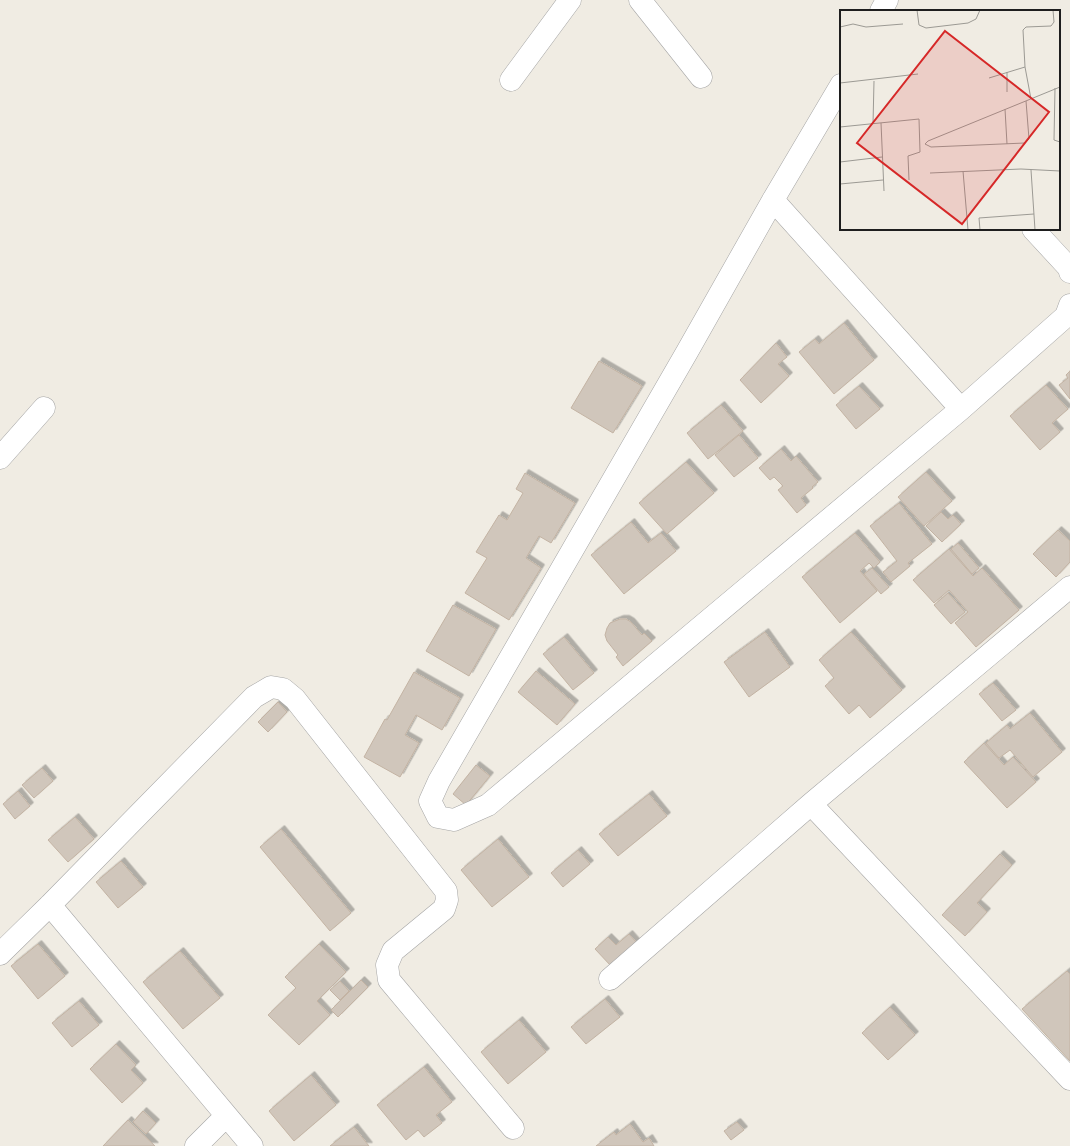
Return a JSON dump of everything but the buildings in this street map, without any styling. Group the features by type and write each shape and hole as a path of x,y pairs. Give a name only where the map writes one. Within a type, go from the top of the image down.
{"street":[{"path":"512,80 570,0"},
{"path":"640,0 701,77"},
{"path":"840,87 773,200 687,352 438,781 430,801 438,817 454,820 488,805 961,409 1066,316 1070,305"},
{"path":"773,200 961,409"},
{"path":"1034,230 1069,268 1070,272"},
{"path":"0,458 44,408"},
{"path":"610,979 811,804 1070,587"},
{"path":"3,946 50,905 254,697 271,687 283,689 295,699 446,891 447,900 444,909 393,951 386,965 389,980 513,1128"},
{"path":"811,804 1070,1079"},
{"path":"50,905 252,1146"},
{"path":"196,1146 226,1116"}]}
